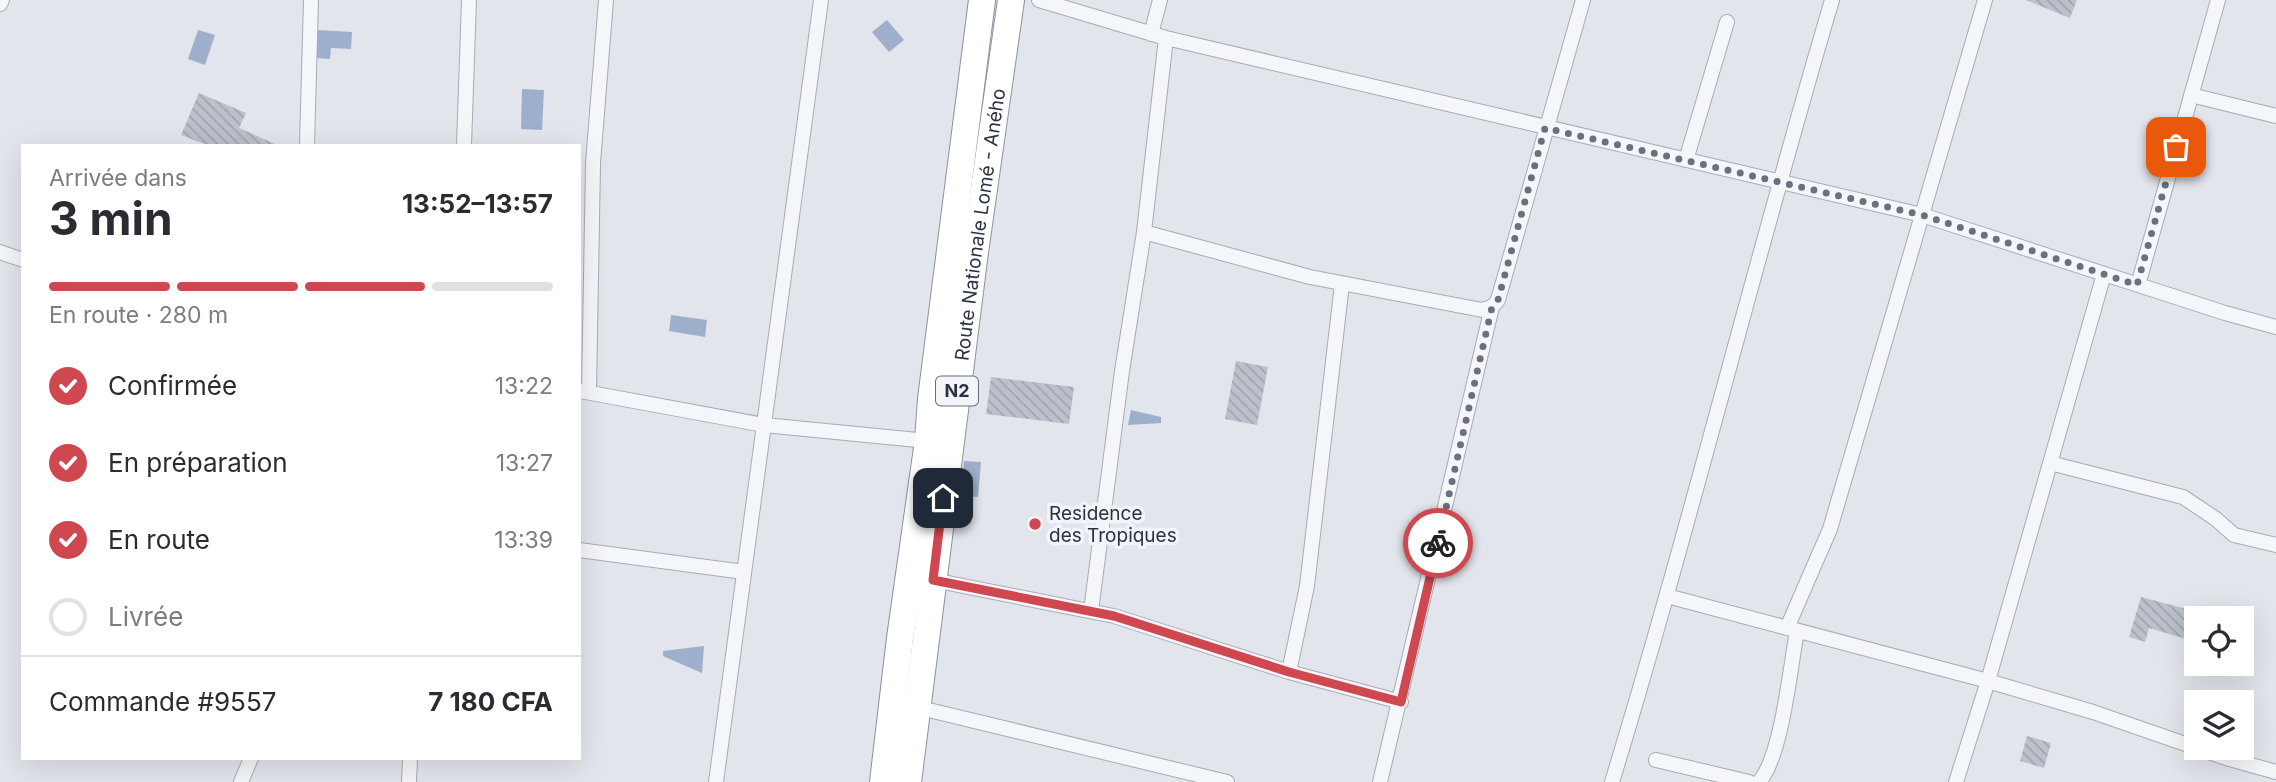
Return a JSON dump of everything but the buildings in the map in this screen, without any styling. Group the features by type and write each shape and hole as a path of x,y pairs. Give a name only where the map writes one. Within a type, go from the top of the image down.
{"highway":[{"name":"Route Nationale Lomé - Aného","path":"908,782 904,704 931,399 982,0"},
{"name":"Route Nationale Lomé - Aného","path":"883,782 933,580 1011,0"}],"street":[{"path":"307,144 311,0"},
{"path":"464,144 469,0"},
{"path":"606,0 593,163 584,392 764,425 928,441"},
{"path":"716,782 821,0"},
{"path":"1039,0 1166,38 1922,215 2276,327"},
{"path":"1151,34 1160,0"},
{"path":"1381,782 1492,307 1498,300 1583,0"},
{"path":"1612,782 1667,596 1779,181 1832,0"},
{"path":"1759,782 1768,770 1775,750 1792,629 1830,529 1985,0"},
{"path":"2137,285 2218,0"},
{"path":"1686,160 1727,22"},
{"path":"1091,611 1122,371 1144,232 1166,38"},
{"path":"2191,95 2276,116"},
{"path":"1144,232 1342,284 1482,310 1492,307"},
{"path":"0,252 21,259"},
{"path":"1956,782 1988,681 2104,274"},
{"path":"1289,672 1307,586 1342,284"},
{"path":"2050,463 2183,497 2234,535 2276,545"},
{"path":"581,550 744,572"},
{"path":"933,580 1091,611 1149,626 1289,672 1401,702"},
{"path":"1667,596 1988,681 2276,772"},
{"path":"904,704 1227,782"},
{"path":"241,782 250,760"},
{"path":"409,782 410,760"},
{"path":"1656,760 1749,782"}],"water":[{"path":"887,20 904,40 889,52 872,32"},
{"path":"198,30 215,35 205,65 188,59"},
{"path":"317,30 352,32 351,49 331,48 330,59 316,58"},
{"path":"522,89 544,90 542,130 521,129"},
{"path":"671,315 707,320 705,337 669,331"},
{"path":"1131,410 1161,417 1161,423 1128,425"},
{"path":"964,461 981,462 978,497 961,496"},
{"path":"704,646 702,673 663,656 663,651"}],"way so far":[{"path":"1438,543 1492,307 1498,300 1545,128 1922,215 2137,285 2176,147"}],"place":[{"name":"Residence des Tropiques","path":"1035,524"}],"route":[{"path":"943,498 933,580 1114,616 1289,672 1401,702 1438,543"}]}
